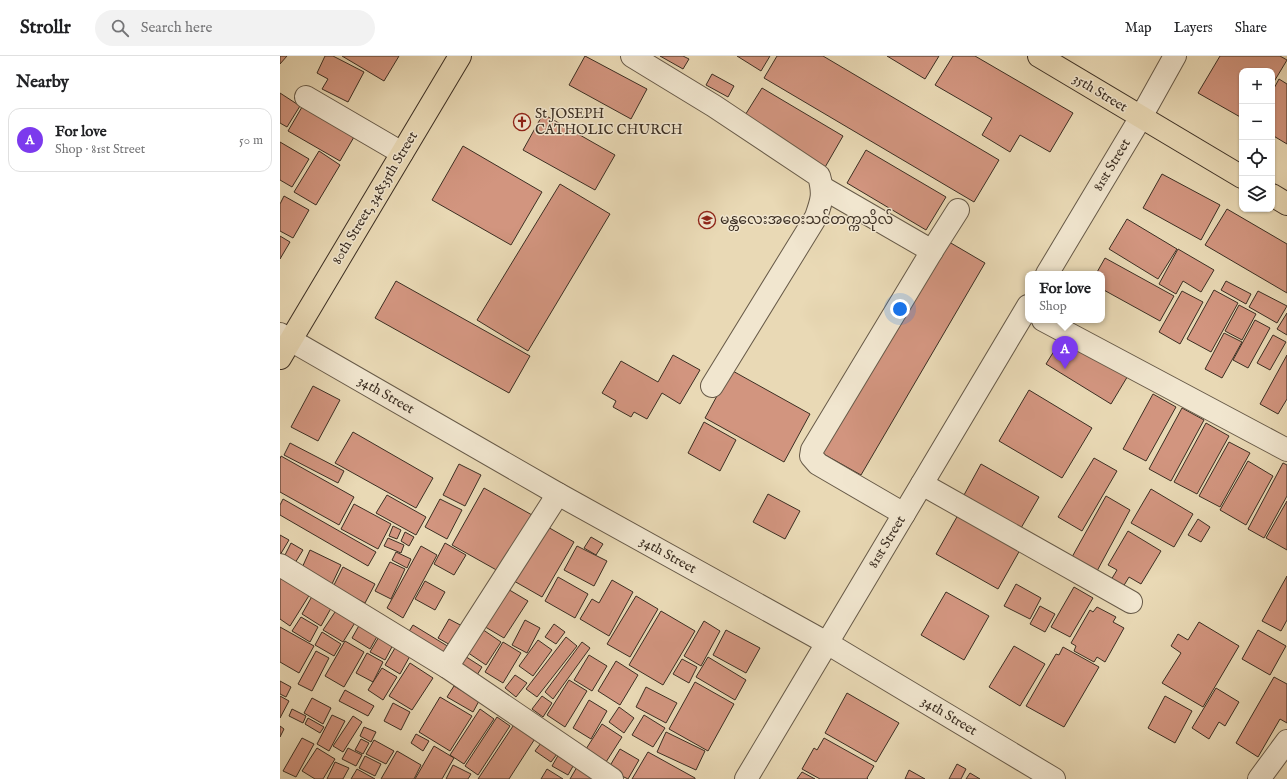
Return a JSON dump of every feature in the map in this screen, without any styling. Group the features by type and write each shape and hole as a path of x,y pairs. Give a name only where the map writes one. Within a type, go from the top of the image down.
{"main road":[{"name":"80th Street, 34&35th Street","path":"280,358 285,336 402,153 460,56"},
{"name":"35th Street","path":"1039,56 1240,176"},
{"path":"1275,197 1287,204"}],"street":[{"path":"632,56 714,106 819,176 823,188 822,202 816,217 712,386"},
{"name":"81st Street","path":"1049,271 1141,117 1175,56"},
{"path":"306,97 402,153"},
{"path":"823,188 932,251"},
{"path":"904,514 818,464 811,456 812,450 958,210"},
{"name":"81st Street","path":"746,779 922,484 1025,321"},
{"path":"1051,323 1287,450"},
{"name":"34th Street","path":"285,336 558,494 827,643 1054,779"},
{"path":"922,484 1131,602"},
{"path":"447,667 558,494"},
{"path":"280,565 447,667 612,779"},
{"path":"1259,779 1287,741"}],"building":[{"path":"280,56 287,56 280,64"},
{"path":"325,56 333,56 364,72 348,102 322,89 328,79 317,73"},
{"path":"342,56 399,56 384,81"},
{"path":"585,56 647,89 631,119 569,85"},
{"path":"660,56 683,56 689,59 683,69"},
{"path":"737,56 770,56 761,71"},
{"path":"777,56 823,56 999,160 974,202 764,78"},
{"path":"887,56 939,56 925,79"},
{"path":"953,56 975,56 1073,113 1050,152 1020,135 1010,152 982,135 992,118 935,85"},
{"path":"1220,56 1280,56 1287,60 1275,80 1275,68 1239,68 1239,116 1198,93"},
{"path":"712,74 734,86 728,97 706,85"},
{"path":"1279,79 1287,84 1287,144 1275,137 1275,86"},
{"path":"762,88 843,136 824,169 742,120"},
{"path":"280,93 300,106 287,127 280,123"},
{"path":"302,107 354,137 340,161 288,131"},
{"path":"543,114 615,155 595,190 523,150"},
{"path":"280,142 309,159 292,187 280,180"},
{"path":"463,146 542,192 511,245 432,200"},
{"path":"866,150 946,197 926,230 847,183"},
{"path":"319,151 340,165 316,205 294,192"},
{"path":"1162,174 1220,205 1201,240 1143,208"},
{"path":"560,184 610,214 528,351 477,320"},
{"path":"284,196 309,210 293,238 280,231 280,204"},
{"path":"1227,209 1287,244 1287,293 1205,245"},
{"path":"1127,219 1177,249 1158,279 1109,249"},
{"path":"280,236 290,242 280,259"},
{"path":"944,239 985,263 861,475 820,452"},
{"path":"1178,249 1214,270 1201,292 1183,281 1176,294 1159,284"},
{"path":"1105,258 1174,296 1160,321 1105,291 1105,271 1098,271"},
{"path":"396,281 530,356 509,393 375,318"},
{"path":"1226,281 1251,294 1246,304 1221,290"},
{"path":"1214,290 1238,303 1211,352 1187,339"},
{"path":"1182,291 1203,302 1180,344 1159,332"},
{"path":"1258,291 1287,306 1277,323 1249,307"},
{"path":"1239,305 1256,314 1242,340 1225,331"},
{"path":"1287,313 1287,335 1277,329"},
{"path":"1255,320 1270,328 1248,368 1233,360"},
{"path":"1224,333 1242,342 1222,378 1205,369"},
{"path":"1064,335 1129,374 1111,404 1046,364"},
{"path":"1273,335 1286,342 1270,370 1257,363"},
{"path":"673,355 700,370 680,404 662,393 647,419 634,412 631,417 613,407 616,401 602,393 621,361 658,382"},
{"path":"1287,355 1287,399 1278,414 1260,404"},
{"path":"731,370 810,414 784,462 705,418"},
{"path":"313,386 340,400 318,441 291,427"},
{"path":"1029,390 1092,428 1062,478 999,441"},
{"path":"1153,394 1176,407 1146,461 1123,449"},
{"path":"1182,408 1204,420 1171,481 1149,469"},
{"path":"704,422 736,440 720,471 688,453"},
{"path":"1206,423 1229,436 1197,494 1174,482"},
{"path":"353,432 433,478 416,508 335,463"},
{"path":"1229,442 1250,453 1220,507 1199,496"},
{"path":"290,443 344,471 338,483 284,455"},
{"path":"281,456 354,497 339,525 280,492"},
{"path":"1094,458 1117,471 1082,531 1058,517"},
{"path":"1248,461 1273,476 1246,525 1220,510"},
{"path":"1283,463 1287,465 1287,496 1264,538 1248,529"},
{"path":"459,464 481,475 465,506 443,495"},
{"path":"981,464 1039,497 1021,528 964,495"},
{"path":"484,488 532,515 500,572 452,545"},
{"path":"1151,489 1193,514 1174,547 1131,523"},
{"path":"768,494 800,511 785,539 753,522"},
{"path":"387,495 426,517 416,535 376,513"},
{"path":"1106,496 1130,510 1097,571 1072,557"},
{"path":"283,499 376,552 368,566 280,515 280,505"},
{"path":"440,499 462,510 447,539 425,527"},
{"path":"1287,501 1287,550 1266,538"},
{"path":"354,504 391,524 378,549 341,529"},
{"path":"958,515 1020,550 998,589 936,554"},
{"path":"1198,519 1210,527 1201,542 1188,535"},
{"path":"393,526 401,530 397,539 389,536"},
{"path":"546,526 574,542 542,597 514,581"},
{"path":"1128,531 1161,551 1141,584 1129,577 1123,587 1111,580 1117,570 1108,565"},
{"path":"405,532 414,537 409,546 401,541"},
{"path":"280,535 289,540 280,555"},
{"path":"591,537 603,544 596,555 584,548"},
{"path":"388,538 404,545 401,553 384,546"},
{"path":"291,543 303,550 295,563 284,557"},
{"path":"445,543 466,555 454,575 434,564"},
{"path":"421,546 437,555 403,618 387,608"},
{"path":"577,546 607,561 594,586 564,570"},
{"path":"310,550 341,565 332,584 301,570"},
{"path":"396,552 411,559 407,568 392,560"},
{"path":"390,562 405,569 391,599 375,591"},
{"path":"343,567 375,584 365,603 333,587"},
{"path":"280,576 310,594 290,626 280,619"},
{"path":"1287,576 1287,620 1281,631 1262,621"},
{"path":"558,577 588,594 575,618 545,601"},
{"path":"612,580 633,592 609,636 580,619 592,599 599,603"},
{"path":"425,581 445,592 435,610 415,599"},
{"path":"1016,584 1041,598 1030,619 1004,606"},
{"path":"1074,587 1093,598 1070,637 1051,627"},
{"path":"506,588 528,601 504,638 482,625"},
{"path":"315,591 334,603 321,626 302,614"},
{"path":"946,592 989,616 964,660 921,635"},
{"path":"636,596 658,609 630,657 607,644"},
{"path":"1040,606 1055,614 1045,632 1030,624"},
{"path":"1097,607 1116,617 1113,622 1124,628 1105,662 1097,657 1094,662 1074,651 1076,646 1071,643 1090,610 1093,612"},
{"path":"337,609 356,621 343,642 323,630"},
{"path":"661,611 695,631 663,685 629,665"},
{"path":"301,617 318,627 310,642 292,631"},
{"path":"449,619 464,627 452,646 438,638"},
{"path":"525,620 540,628 527,653 512,645"},
{"path":"704,621 720,631 701,666 684,656"},
{"path":"361,622 379,633 370,649 352,638"},
{"path":"1199,622 1239,646 1203,707 1162,683 1181,653 1171,646 1178,634 1188,640"},
{"path":"554,624 565,632 556,644 545,637"},
{"path":"413,625 449,647 444,655 408,633"},
{"path":"280,627 314,646 299,673 280,662"},
{"path":"479,627 501,642 486,665 464,650"},
{"path":"726,630 760,648 746,673 713,655"},
{"path":"1258,630 1286,646 1270,675 1242,659"},
{"path":"322,632 341,644 334,656 315,645"},
{"path":"380,635 394,643 385,660 370,652"},
{"path":"566,637 577,646 537,697 526,689"},
{"path":"538,640 552,650 533,676 519,666"},
{"path":"345,641 364,652 344,687 325,676"},
{"path":"503,642 521,653 503,683 485,672"},
{"path":"582,642 590,648 553,699 545,692"},
{"path":"1014,646 1045,664 1020,706 989,687"},
{"path":"1063,647 1099,667 1064,727 1026,706 1056,654 1059,655"},
{"path":"395,648 410,656 400,674 385,665"},
{"path":"316,651 329,658 312,691 298,684"},
{"path":"367,653 383,662 373,682 356,673"},
{"path":"460,653 482,667 477,675 455,661"},
{"path":"589,655 607,666 592,691 574,680"},
{"path":"708,657 746,680 735,700 696,677"},
{"path":"682,659 697,667 689,683 673,674"},
{"path":"616,661 638,675 620,705 598,691"},
{"path":"410,663 433,678 412,710 389,696"},
{"path":"382,668 397,677 383,700 368,690"},
{"path":"515,675 527,683 516,697 505,688"},
{"path":"1274,677 1287,684 1287,723 1280,719 1258,757 1236,743"},
{"path":"569,680 587,691 565,727 547,715"},
{"path":"280,681 291,687 286,697 280,694"},
{"path":"695,682 734,704 708,751 669,729"},
{"path":"454,686 479,701 473,712 447,697"},
{"path":"646,687 677,703 666,723 636,707"},
{"path":"1216,688 1239,702 1225,726 1219,722 1209,739 1192,728"},
{"path":"345,690 374,706 368,716 339,701"},
{"path":"847,693 899,723 876,762 825,733"},
{"path":"280,696 289,701 280,718"},
{"path":"542,696 552,703 543,717 532,709"},
{"path":"1165,696 1192,711 1175,743 1148,728"},
{"path":"440,697 472,716 450,751 419,732"},
{"path":"312,698 331,708 323,724 304,713"},
{"path":"589,700 607,711 591,739 573,728"},
{"path":"393,703 410,712 401,730 384,721"},
{"path":"619,707 634,718 624,733 609,722"},
{"path":"292,709 306,716 303,723 289,716"},
{"path":"480,709 494,719 464,764 450,755"},
{"path":"332,715 345,721 329,751 317,744"},
{"path":"644,715 665,728 653,747 632,735"},
{"path":"353,716 362,722 343,752 333,746"},
{"path":"497,717 510,726 478,775 465,766"},
{"path":"308,718 324,727 320,733 305,724"},
{"path":"517,720 538,734 509,779 478,779"},
{"path":"602,724 622,737 606,762 586,749"},
{"path":"280,726 284,729 280,737"},
{"path":"364,727 376,732 371,742 360,736"},
{"path":"666,732 705,751 696,770 657,752"},
{"path":"416,734 429,741 423,751 411,743"},
{"path":"302,738 314,744 296,777 283,771"},
{"path":"824,738 874,766 867,778 868,779 820,779 802,769 814,748 817,750"},
{"path":"361,739 369,743 363,754 355,750"},
{"path":"544,739 560,750 551,762 535,751"},
{"path":"374,740 394,751 386,764 366,754"},
{"path":"434,746 454,758 442,779 415,779"},
{"path":"317,748 335,759 323,779 315,779 302,771"},
{"path":"348,748 362,755 356,766 342,759"},
{"path":"620,749 639,760 628,779 608,769"},
{"path":"397,751 421,765 414,779 381,779"},
{"path":"560,752 576,761 568,775 552,766"},
{"path":"648,752 695,778 695,779 632,779"},
{"path":"365,756 381,764 375,776 359,768"},
{"path":"335,762 349,768 343,779 327,779"},
{"path":"957,764 966,769 961,779 949,779"},
{"path":"453,765 471,774 468,779 446,779"},
{"path":"577,767 595,779 570,779"},
{"path":"357,769 375,779 351,779"},
{"path":"547,769 563,779 541,779"},
{"path":"909,770 925,779 905,779"},
{"path":"802,772 815,779 797,779"},
{"path":"970,773 980,779 966,779"}],"place":[{"name":"St JOSEPH CATHOLIC CHURCH","path":"522,122"},
{"name":"မန္တလေးအဝေးသင်တက္ကသိုလ်","path":"707,220"},
{"name":"For love","path":"1065,369"}]}
